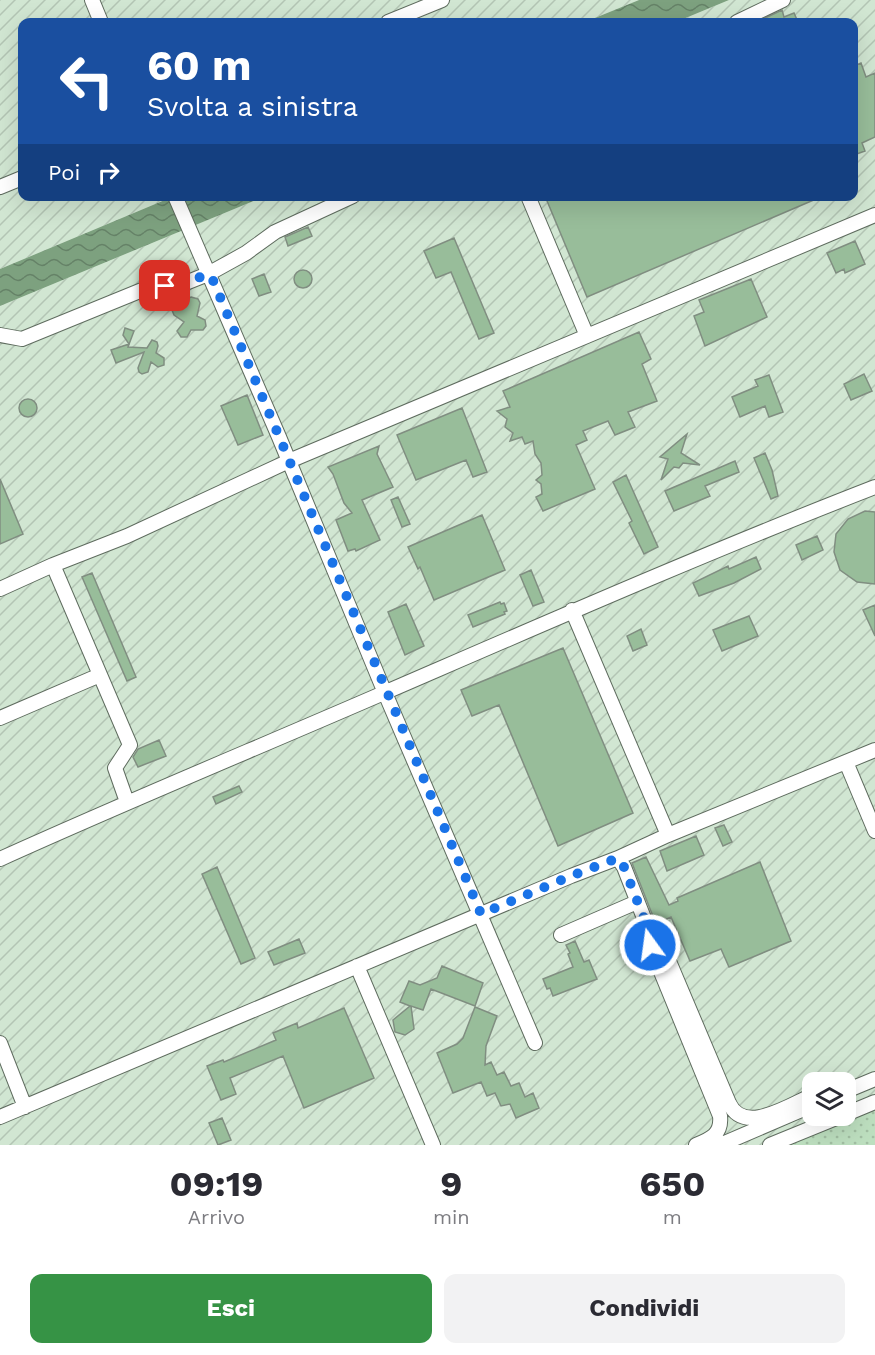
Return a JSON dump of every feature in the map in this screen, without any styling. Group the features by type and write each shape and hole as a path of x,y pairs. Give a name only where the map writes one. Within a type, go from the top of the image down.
{"lane":[{"path":"92,0 99,18"},
{"path":"398,18 442,0"},
{"path":"745,18 783,0"},
{"path":"0,187 18,180"},
{"path":"177,201 208,274 212,278 385,693 535,1043"},
{"path":"0,336 22,339 147,288 183,284 208,274 246,253 275,232 342,201"},
{"path":"530,201 586,336"},
{"path":"0,589 127,536 289,461 875,214"},
{"path":"0,859 572,610 875,487"},
{"path":"53,565 130,746 115,768 127,802"},
{"path":"572,610 669,835"},
{"path":"0,718 100,675"},
{"path":"0,1117 875,750"},
{"path":"846,762 875,831"},
{"path":"618,858 624,867 649,931 663,946 723,1105 731,1115 738,1141"},
{"path":"561,935 637,902"},
{"path":"357,966 433,1145"},
{"path":"0,1043 25,1107"},
{"path":"856,1086 875,1079"},
{"path":"723,1105 740,1116 752,1119 802,1099"},
{"path":"856,1110 875,1102"},
{"path":"696,1145 713,1138 719,1129 723,1105"},
{"path":"720,1145 738,1141 802,1111"},
{"path":"770,1145 817,1126"}],"shaded area":[{"path":"0,0 639,0 595,18 18,18 18,201 162,201 0,269"},
{"path":"729,0 875,0 875,1145 0,1145 0,306 253,201 858,201 858,18 686,18"},
{"path":"875,1109 875,1145 789,1145 834,1126 856,1126 856,1117"}],"water":[{"path":"639,0 729,0 686,18 595,18"},
{"path":"162,201 253,201 0,306 0,269"}],"building":[{"path":"782,10 784,17 794,13 796,18 765,18"},
{"path":"861,63 866,77 875,73 875,137 862,143 865,151 858,154 858,64"},
{"path":"547,201 811,201 587,297"},
{"path":"308,227 312,236 288,246 285,237"},
{"path":"454,238 494,333 479,339 451,272 436,278 424,251"},
{"path":"855,241 865,264 845,273 844,269 836,273 827,253"},
{"path":"303,270 309,273 312,279 309,285 303,288 297,285 294,279 297,273"},
{"path":"264,274 271,292 259,296 252,279"},
{"path":"751,279 767,317 705,346 694,316 704,312 699,300"},
{"path":"191,297 198,299 200,303 197,316 205,320 206,326 203,330 191,330 187,337 181,337 177,331 184,322 174,315 172,310 177,306 183,307 185,301"},
{"path":"125,328 134,331 128,347 147,348 152,340 157,342 156,353 164,358 164,365 158,367 151,362 148,372 142,374 138,368 144,352 116,363 111,350 129,344 123,335"},
{"path":"639,332 651,359 642,364 657,401 628,412 635,427 615,435 608,421 583,431 587,440 576,445 595,489 543,511 536,497 542,494 541,484 536,480 542,475 541,463 535,454 533,441 525,444 522,437 510,441 513,433 505,427 507,419 497,411 510,407 503,391"},
{"path":"864,374 872,391 851,400 844,384"},
{"path":"769,375 783,412 769,417 765,406 740,417 732,397 758,386 755,380"},
{"path":"247,395 263,435 238,445 221,406"},
{"path":"28,399 34,402 37,408 34,414 28,417 22,414 19,408 22,402"},
{"path":"462,408 487,472 473,477 466,460 416,480 397,435"},
{"path":"687,434 681,453 700,465 683,463 679,468 674,467 661,480 668,459 660,457"},
{"path":"379,446 377,454 393,487 362,500 380,540 356,551 355,549 348,551 336,520 352,513 344,503 328,467"},
{"path":"765,453 778,496 771,499 754,458"},
{"path":"735,461 739,472 705,486 710,496 674,511 665,491"},
{"path":"626,475 658,547 644,554 629,523 632,521 613,482"},
{"path":"0,479 23,534 0,544"},
{"path":"398,497 410,524 402,527 391,500"},
{"path":"865,511 875,512 875,584 857,582 840,570 834,552 836,534 848,519"},
{"path":"482,515 505,570 434,600 420,567 418,569 408,547"},
{"path":"817,536 823,550 802,560 796,545"},
{"path":"756,557 761,569 734,583 699,596 693,583 728,566 729,569"},
{"path":"531,570 544,602 533,606 520,575"},
{"path":"92,573 136,677 127,681 82,577"},
{"path":"500,602 504,603 507,611 504,612 505,614 473,627 468,615"},
{"path":"406,604 424,646 405,655 388,612"},
{"path":"875,605 875,636 863,610"},
{"path":"749,616 758,636 722,651 713,630"},
{"path":"641,629 647,645 633,651 627,636"},
{"path":"563,648 633,813 558,846 499,705 472,716 461,690"},
{"path":"159,740 166,756 138,767 133,757 138,749"},
{"path":"239,786 242,792 216,804 213,797"},
{"path":"724,825 732,842 723,846 715,828"},
{"path":"696,836 704,855 667,871 660,851"},
{"path":"646,857 669,905 678,901 677,898 760,862 791,941 729,967 721,949 690,961 671,917 656,924 632,863"},
{"path":"217,867 255,958 241,964 202,874"},
{"path":"299,939 305,953 274,965 268,952"},
{"path":"575,941 584,962 589,960 597,979 553,996 543,979 573,967 566,945"},
{"path":"442,966 483,983 475,1006 431,989 423,1010 411,1006 414,1029 405,1035 395,1032 393,1020 410,1006 400,1002 409,981 420,985 437,978"},
{"path":"475,1007 497,1016 486,1046 485,1065 491,1062 497,1075 504,1072 511,1086 519,1083 525,1097 533,1093 539,1108 516,1118 510,1104 501,1106 495,1093 487,1096 481,1082 453,1093 437,1053 457,1044 463,1038"},
{"path":"344,1008 374,1078 304,1108 283,1056 230,1078 236,1094 221,1100 207,1066 223,1060 224,1062 276,1040 273,1033 297,1023 298,1028"},
{"path":"222,1118 231,1140 218,1145 209,1123"}],"route":[{"path":"165,286 183,284 208,274 212,278 385,693 481,914 618,858 624,867 649,931 650,945"}]}
